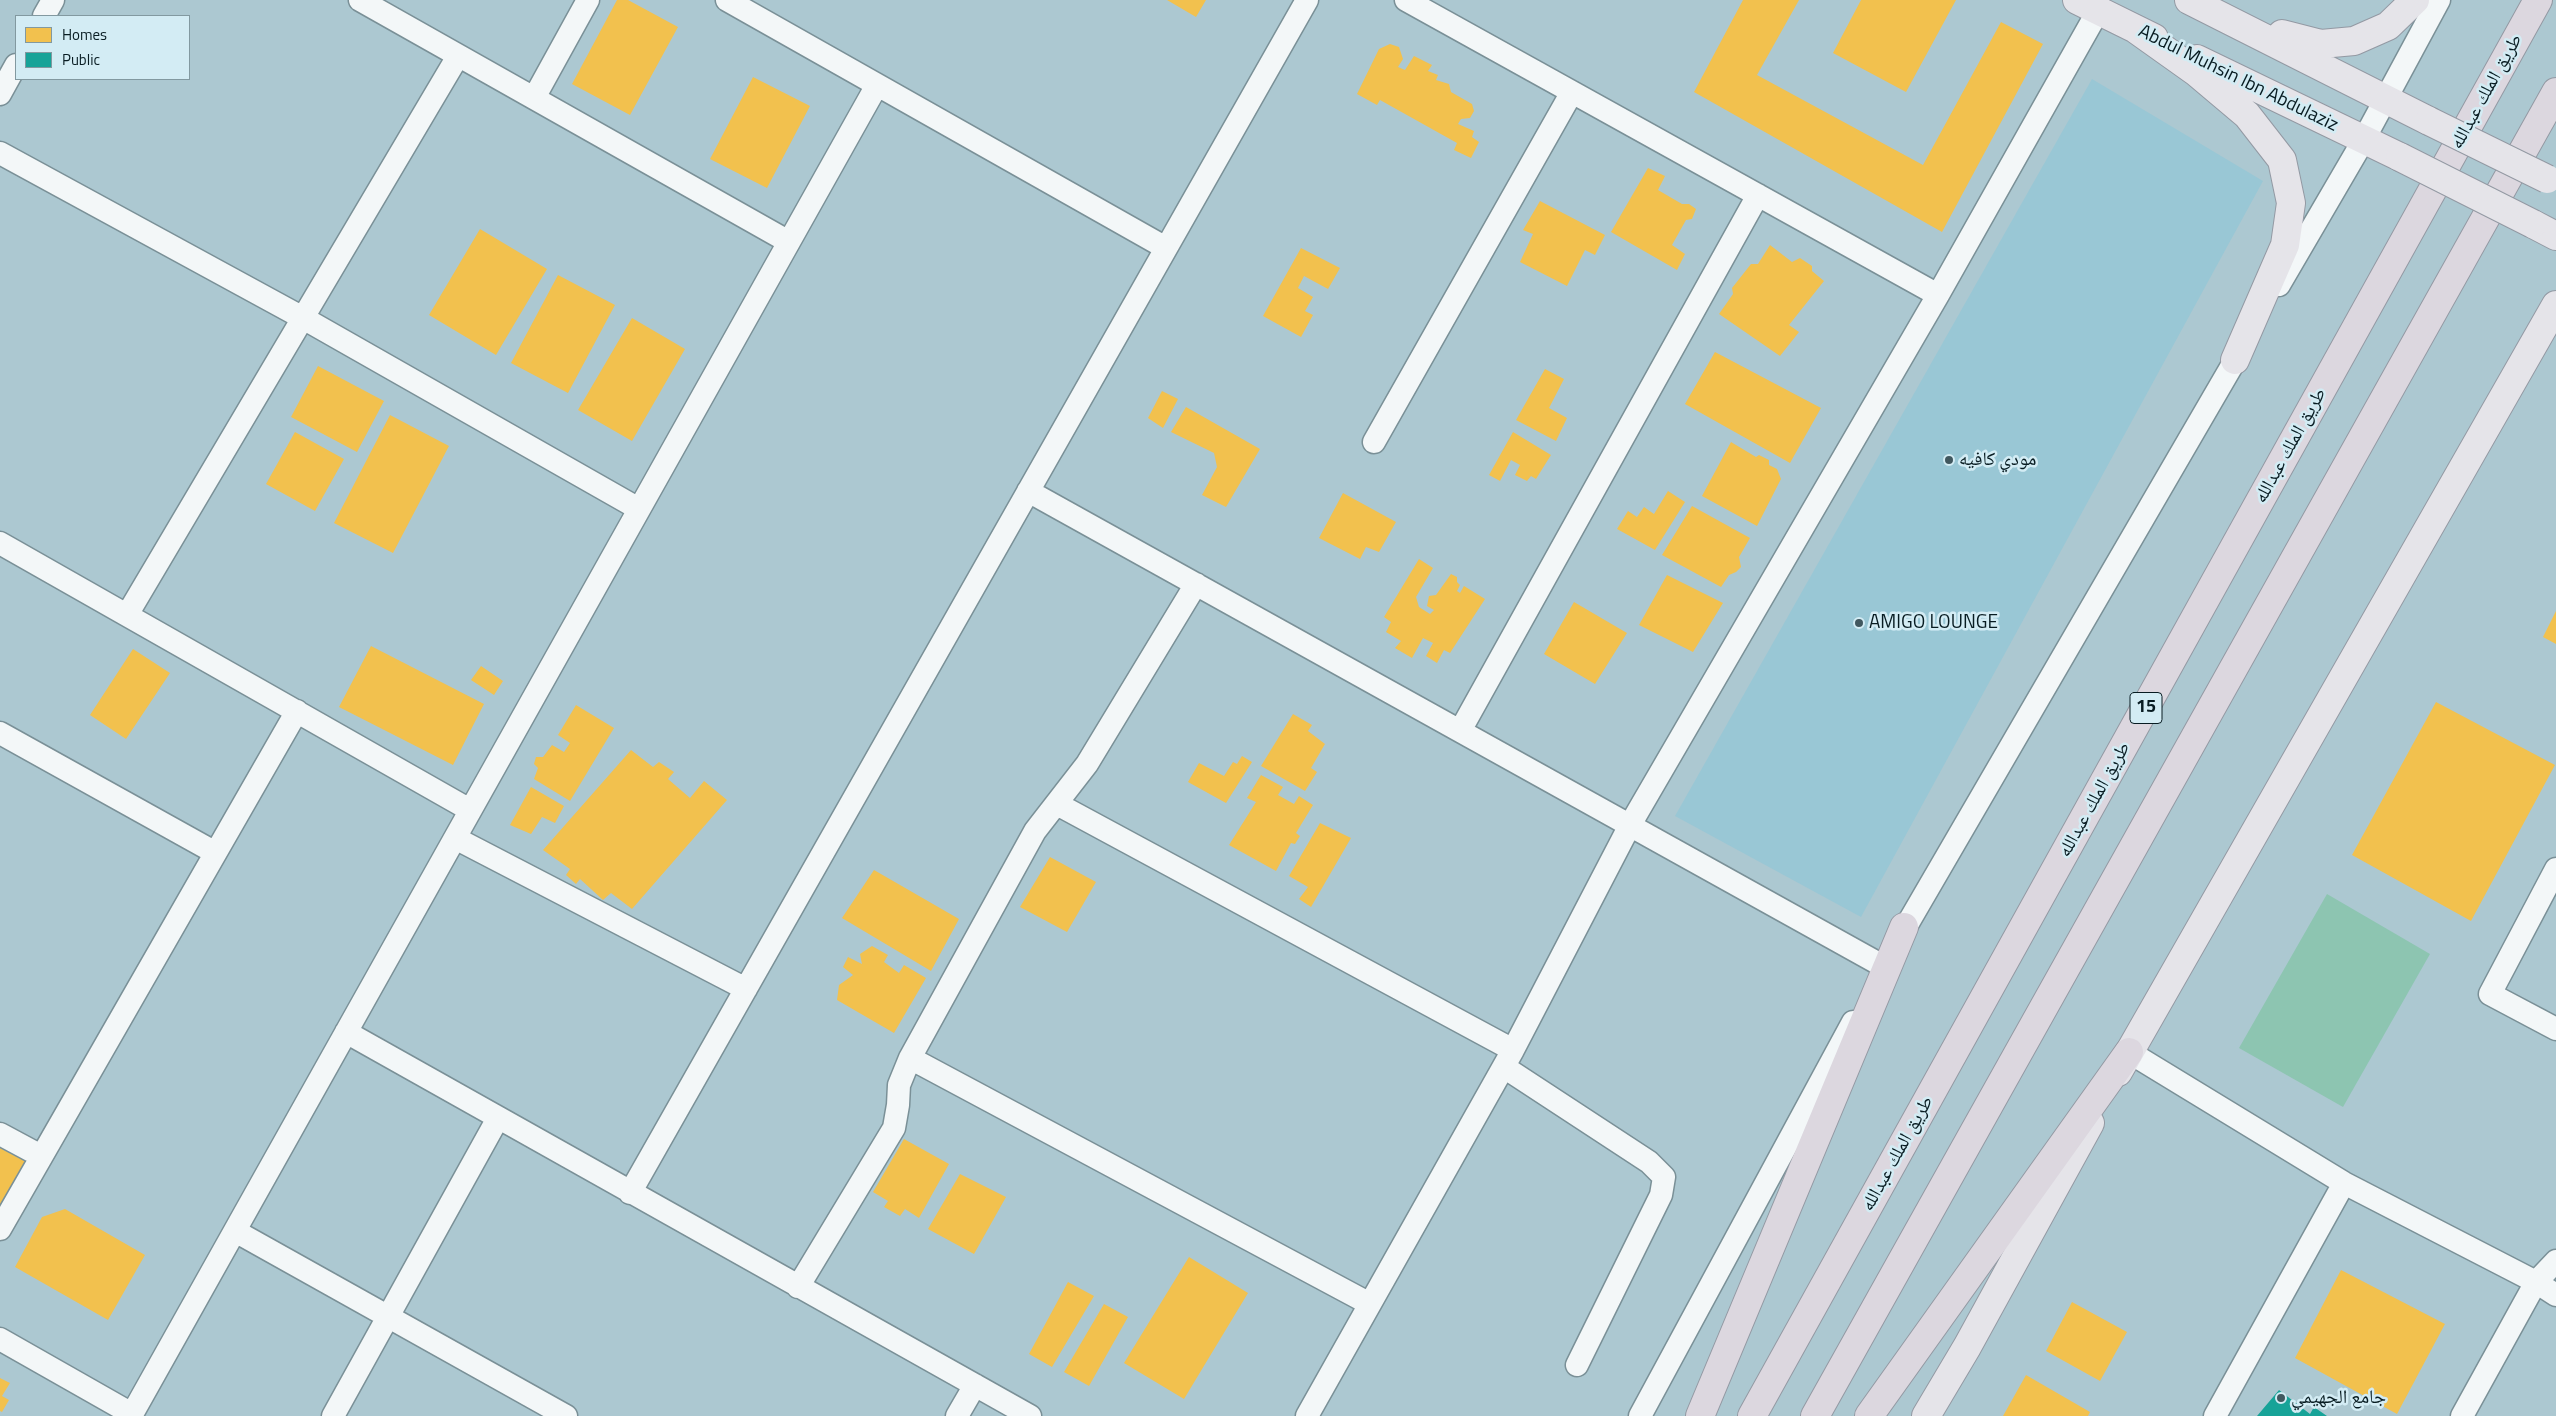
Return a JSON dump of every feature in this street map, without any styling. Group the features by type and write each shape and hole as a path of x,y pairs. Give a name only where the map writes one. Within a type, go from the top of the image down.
{"highway":[{"name":"طريق الملك عبدالله","path":"1752,1416 2538,0"},
{"path":"1815,1416 2556,92"},
{"path":"1700,1416 1904,927"},
{"path":"1869,1416 2129,1052"}],"main road":[{"path":"2188,0 2552,181"},
{"path":"2196,0 2272,31 2321,44 2354,41 2388,26 2416,0"},
{"name":"Abdul Muhsin Ibn Abdulaziz","path":"2088,5 2545,230"},
{"path":"2137,30 2196,72 2247,115 2282,160 2291,203 2285,244 2235,360"},
{"path":"1926,1416 1967,1348 2129,1052 2556,305"},
{"path":"2513,380 2556,332"}],"street":[{"path":"45,15 53,0"},
{"path":"360,0 789,242"},
{"path":"534,98 588,0"},
{"path":"727,0 1166,248"},
{"path":"630,1193 1307,0"},
{"path":"1406,0 1938,296"},
{"path":"1640,1416 1904,927 2363,141 2384,98 2439,0"},
{"path":"1307,1416 1509,1058 1630,826 1938,296 2088,5"},
{"path":"127,615 458,56"},
{"path":"0,94 15,67"},
{"path":"0,1339 131,1415 877,85"},
{"path":"1374,442 1572,92"},
{"path":"0,153 303,318 639,510"},
{"path":"1460,731 1758,195"},
{"path":"1028,491 1883,966"},
{"path":"0,543 470,810"},
{"path":"798,1287 894,1128 899,1086 910,1058 1035,831 1087,764 1196,584"},
{"path":"0,1228 296,711"},
{"path":"0,733 214,852"},
{"path":"1057,804 1509,1058 1648,1162 1664,1177 1661,1195 1576,1365"},
{"path":"455,838 746,989"},
{"path":"2556,869 2490,994 2556,1030"},
{"path":"346,1032 1030,1416"},
{"path":"2129,1052 2344,1183 2536,1282 2556,1295"},
{"path":"910,1058 1370,1304"},
{"path":"333,1416 498,1118"},
{"path":"0,1134 41,1156"},
{"path":"2215,1416 2344,1183"},
{"path":"235,1231 566,1416"},
{"path":"2462,1416 2536,1282 2556,1261"},
{"path":"957,1416 974,1385"}],"shaded area":[{"path":"2092,79 2263,181 1861,917 1675,816"}],"green space":[{"path":"2327,894 2430,954 2343,1107 2239,1048"}],"building: Homes":[{"path":"617,0 628,0 678,27 630,115 572,84"},
{"path":"1167,0 1206,0 1196,17"},
{"path":"1743,0 1799,0 1757,75 1923,165 2001,22 2043,44 1942,232 1694,92"},
{"path":"1861,0 1956,0 1906,92 1833,53"},
{"path":"1390,44 1399,47 1403,59 1398,67 1405,70 1414,56 1432,65 1428,71 1438,75 1436,80 1449,84 1451,92 1472,104 1474,111 1470,118 1461,119 1458,124 1474,131 1472,137 1479,142 1471,158 1454,150 1457,143 1380,100 1377,105 1357,94 1379,49"},
{"path":"753,77 810,106 767,188 710,159"},
{"path":"1648,168 1665,176 1658,190 1682,204 1689,204 1696,209 1692,219 1686,220 1672,245 1685,254 1677,270 1611,232"},
{"path":"1540,201 1605,235 1595,255 1585,250 1567,286 1520,262 1533,234 1523,230"},
{"path":"480,229 547,269 496,355 429,315"},
{"path":"1770,245 1792,262 1800,258 1812,266 1812,271 1824,281 1789,325 1799,332 1780,356 1719,314 1733,294 1732,288 1751,264 1758,264"},
{"path":"1301,248 1340,268 1328,289 1304,276 1298,288 1313,297 1305,311 1313,315 1301,337 1263,316"},
{"path":"558,275 615,305 568,393 511,363"},
{"path":"632,318 685,349 632,441 578,410"},
{"path":"1715,352 1821,408 1790,463 1685,404"},
{"path":"318,366 384,401 357,452 291,417"},
{"path":"1545,369 1564,379 1549,408 1567,418 1556,441 1516,420"},
{"path":"1162,391 1178,399 1163,428 1148,418"},
{"path":"1186,407 1260,449 1226,507 1202,495 1217,467 1214,453 1171,432"},
{"path":"390,415 449,446 393,553 334,523"},
{"path":"295,432 344,459 315,511 266,484"},
{"path":"1513,432 1551,455 1536,479 1531,476 1527,481 1515,475 1520,465 1511,460 1500,481 1489,475"},
{"path":"1731,442 1756,457 1759,455 1769,460 1769,465 1777,469 1781,479 1757,526 1702,496"},
{"path":"1668,491 1685,502 1655,550 1617,529 1628,511 1637,517 1644,507 1654,514"},
{"path":"1343,493 1396,522 1379,552 1366,547 1360,559 1319,538"},
{"path":"1692,506 1750,538 1739,557 1741,567 1729,575 1721,587 1662,555"},
{"path":"1419,559 1433,568 1416,597 1419,607 1430,614 1434,610 1427,606 1429,596 1436,595 1451,574 1457,577 1457,582 1460,585 1457,591 1460,593 1464,586 1485,599 1450,653 1444,650 1437,663 1426,656 1433,643 1423,638 1412,658 1395,648 1401,641 1386,632 1391,622 1384,617"},
{"path":"1667,575 1723,603 1693,652 1639,625"},
{"path":"1574,602 1627,633 1595,684 1544,654"},
{"path":"2556,611 2556,644 2543,637"},
{"path":"371,646 484,704 453,765 339,707"},
{"path":"133,649 170,673 126,739 90,715"},
{"path":"481,666 503,681 494,695 471,680"},
{"path":"2436,702 2555,765 2471,921 2352,855"},
{"path":"576,705 614,728 570,801 534,779 538,768 534,764 536,757 543,757 552,745 564,752 570,743 558,735"},
{"path":"1293,714 1312,725 1308,731 1325,744 1311,768 1317,772 1305,791 1261,766"},
{"path":"631,750 653,767 659,762 674,772 668,779 690,798 704,781 727,800 632,909 611,893 603,900 580,879 576,884 566,875 570,869 543,850"},
{"path":"1242,756 1252,762 1226,803 1188,782 1199,763 1224,776 1233,762 1237,764"},
{"path":"1261,775 1283,787 1278,795 1294,804 1299,796 1313,805 1296,833 1300,836 1295,844 1291,843 1276,871 1229,845 1256,802 1247,798"},
{"path":"531,787 564,806 555,823 542,817 531,834 510,825"},
{"path":"1320,823 1351,838 1311,907 1299,899 1308,887 1289,876"},
{"path":"1050,857 1096,882 1067,932 1020,907"},
{"path":"874,870 959,919 931,971 842,918"},
{"path":"872,946 888,955 884,962 899,973 904,965 926,978 894,1033 837,1000 839,985 853,975 843,967 848,957 862,964 860,954"},
{"path":"904,1139 949,1164 919,1218 905,1209 900,1216 884,1207 888,1201 873,1192"},
{"path":"0,1148 32,1165 0,1222"},
{"path":"960,1174 1006,1197 974,1254 928,1229"},
{"path":"65,1209 145,1255 108,1320 15,1267 42,1217"},
{"path":"1189,1257 1248,1293 1184,1399 1124,1363"},
{"path":"2341,1270 2445,1324 2397,1414 2295,1358"},
{"path":"1068,1282 1094,1296 1052,1367 1029,1354"},
{"path":"2072,1302 2127,1332 2100,1381 2046,1351"},
{"path":"1104,1304 1128,1317 1089,1386 1064,1372"},
{"path":"2026,1375 2090,1412 2088,1416 2003,1416"},
{"path":"0,1378 10,1383 2,1396 9,1400 2,1412 0,1411"}],"building: Public":[{"name":"جامع الجهيمي","path":"2279,1390 2310,1414 2314,1407 2327,1416 2257,1416"}],"place":[{"name":"مودي كافيه","path":"1949,460"},
{"name":"AMIGO LOUNGE","path":"1859,623"},
{"name":"جامع الجهيمي","path":"2281,1398"}]}
